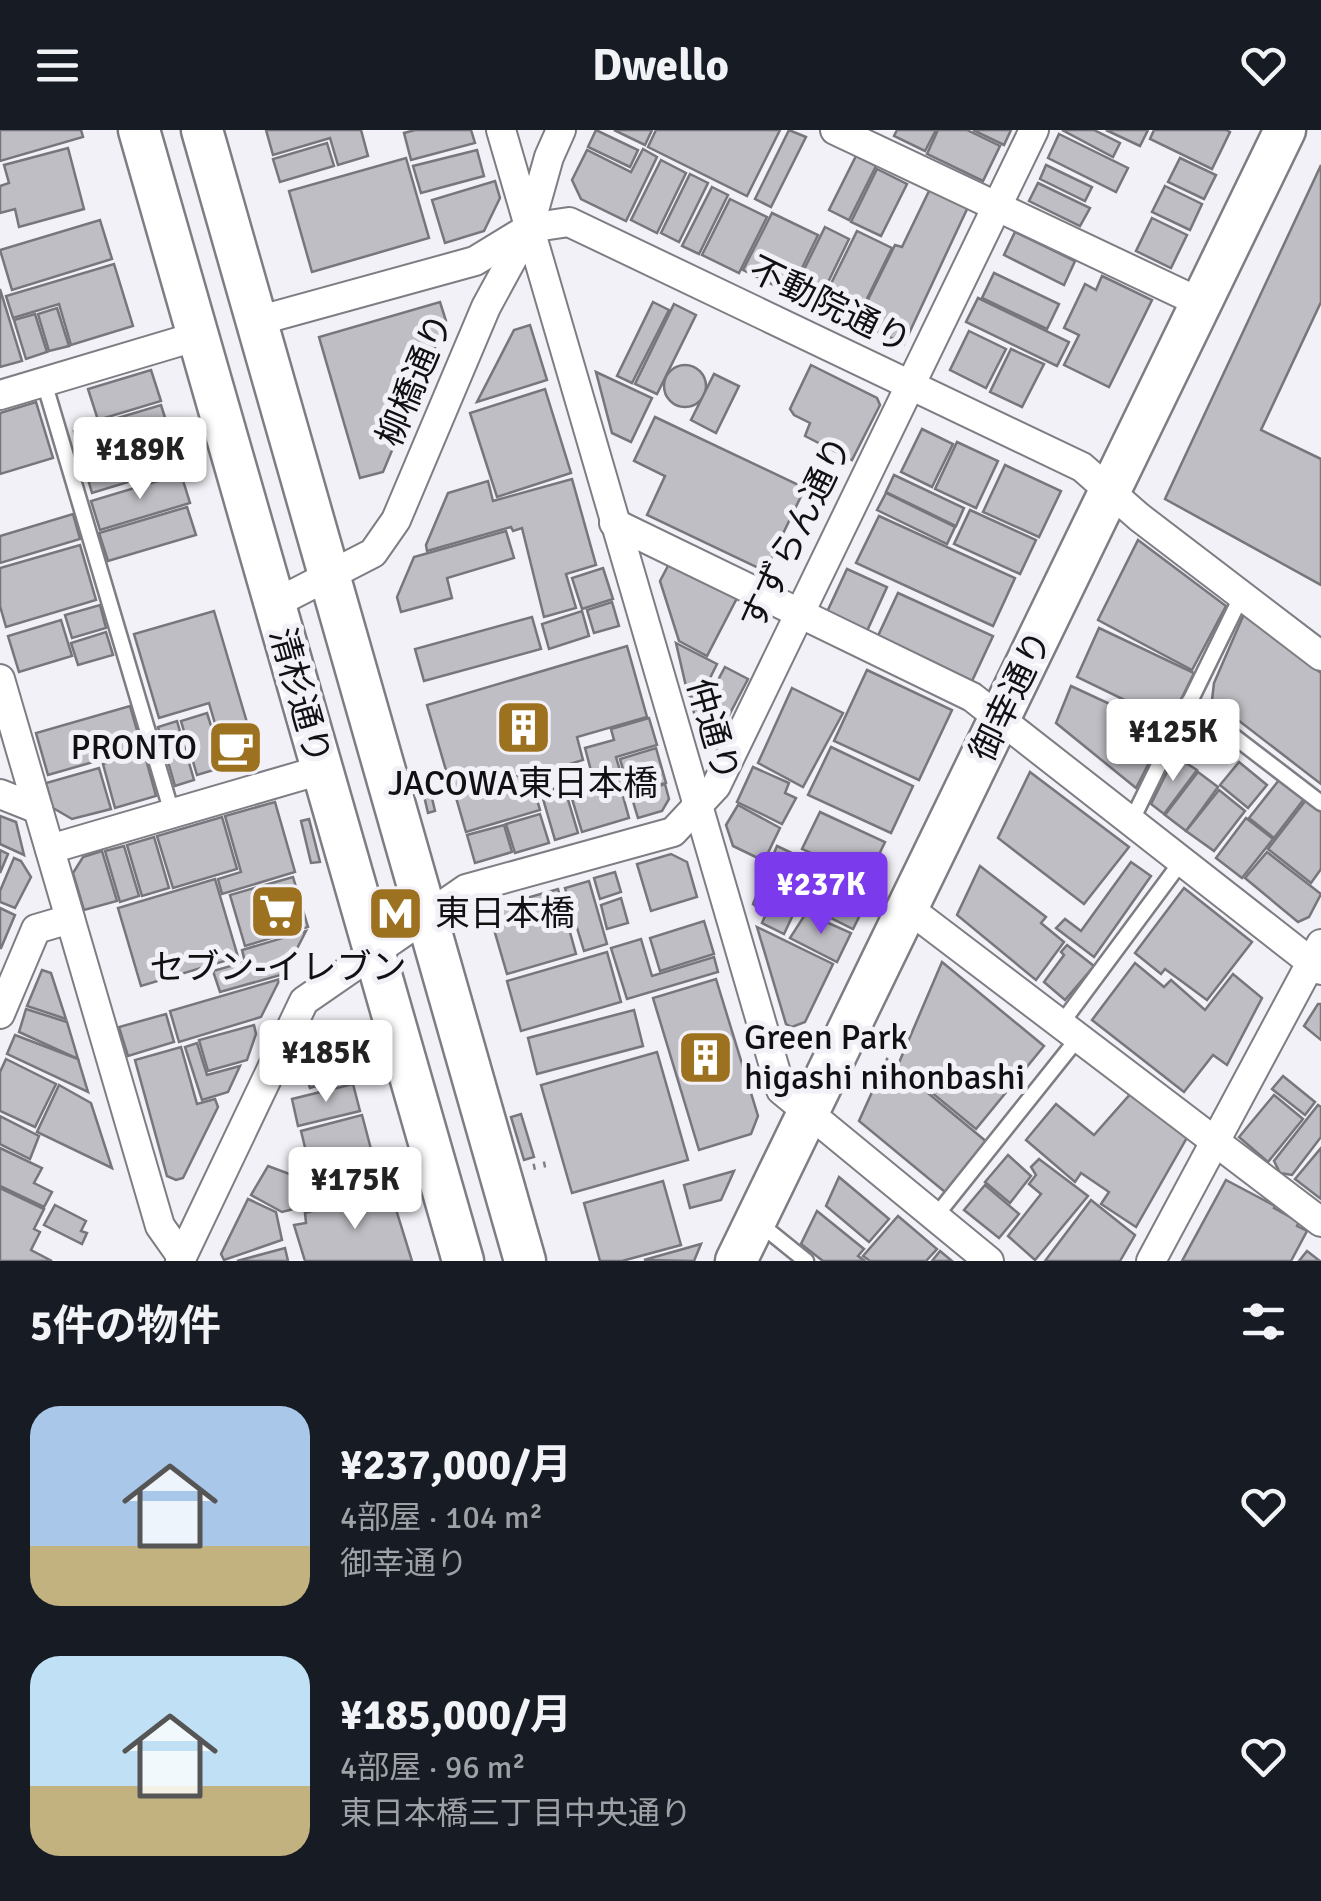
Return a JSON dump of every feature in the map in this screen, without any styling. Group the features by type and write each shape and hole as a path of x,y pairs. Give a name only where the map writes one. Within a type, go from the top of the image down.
{"street":[{"name":"清杉通り","path":"139,130 463,1261"},
{"name":"清杉通り","path":"202,130 525,1261"},
{"name":"仲通り","path":"501,130 780,1090 989,1261"},
{"name":"柳橋通り","path":"274,604 373,553 396,520 486,306 529,228 561,130"},
{"path":"835,130 1201,303"},
{"name":"すずらん通り","path":"182,1260 304,1001 466,890 673,832 716,786 1034,130"},
{"name":"御幸通り","path":"736,1261 1285,130"},
{"name":"不動院通り","path":"257,322 475,261 529,228 569,222 1082,467 1321,656"},
{"path":"0,395 198,336"},
{"path":"614,522 972,696 1181,862 1318,959 1150,1261"},
{"path":"0,679 160,1226 182,1260"},
{"path":"50,849 321,770"},
{"path":"0,794 38,809"},
{"path":"908,908 1321,1222"},
{"path":"0,1014 36,930 70,919"}],"lane":[{"path":"44,382 172,813"},
{"path":"1131,823 1242,595"},
{"path":"1189,702 1321,802"},
{"path":"936,1218 1070,1031 1181,862"},
{"path":"756,1221 806,1261"}],"building":[{"path":"0,130 81,130 83,137 0,161"},
{"path":"266,130 361,130 368,156 338,165 330,138 273,155"},
{"path":"471,130 475,143 411,160 404,133"},
{"path":"596,130 638,150 630,167 588,147"},
{"path":"614,130 652,130 645,145"},
{"path":"656,130 780,130 747,196 648,147"},
{"path":"789,130 806,137 771,207 755,199"},
{"path":"897,130 936,130 925,151 894,136"},
{"path":"938,130 967,130 1000,146 983,181 927,154"},
{"path":"973,130 1011,130 1004,145"},
{"path":"1062,130 1094,130 1120,143 1113,157"},
{"path":"1106,130 1148,130 1140,146"},
{"path":"1154,130 1230,132 1212,169 1150,139"},
{"path":"1059,134 1128,168 1116,192 1048,158"},
{"path":"327,143 334,166 280,182 273,159"},
{"path":"68,148 84,209 19,227 15,209 0,213 0,186 9,183 4,165"},
{"path":"643,149 657,157 626,221 581,199 572,180 587,150 631,172"},
{"path":"477,150 484,176 421,193 413,166"},
{"path":"856,156 876,166 849,220 829,210"},
{"path":"406,158 429,238 312,272 289,191"},
{"path":"1180,158 1216,175 1204,199 1168,182"},
{"path":"661,160 686,173 657,233 631,220"},
{"path":"1046,165 1092,187 1085,201 1040,179"},
{"path":"1321,165 1321,302 1261,430 1321,459 1321,585 1165,499"},
{"path":"877,169 907,184 881,236 851,222"},
{"path":"690,174 708,183 679,242 661,233"},
{"path":"495,181 500,198 484,231 445,243 432,200"},
{"path":"1038,183 1090,208 1080,226 1029,201"},
{"path":"1165,186 1202,204 1190,230 1152,212"},
{"path":"712,187 728,195 699,254 682,246"},
{"path":"930,189 968,207 904,344 857,322 895,245 902,247"},
{"path":"730,199 767,217 739,273 702,255"},
{"path":"772,213 818,235 790,293 743,270"},
{"path":"1152,218 1187,235 1171,268 1136,251"},
{"path":"100,220 112,259 12,290 0,250"},
{"path":"825,227 849,239 816,307 791,296"},
{"path":"857,231 892,248 854,325 819,308"},
{"path":"1015,232 1075,261 1064,285 1004,255"},
{"path":"114,264 133,326 71,345 59,304 13,318 6,296"},
{"path":"994,273 1059,304 1047,329 982,298"},
{"path":"1102,276 1152,300 1109,387 1064,365 1079,335 1064,328 1085,284 1096,290"},
{"path":"0,289 22,361 0,367"},
{"path":"978,298 1069,342 1057,366 966,322"},
{"path":"440,302 446,321 383,472 360,478 319,337"},
{"path":"653,302 669,310 632,383 617,376"},
{"path":"674,304 696,315 657,394 635,384"},
{"path":"57,308 69,346 49,351 38,314"},
{"path":"35,314 47,352 26,359 14,320"},
{"path":"530,325 547,380 477,402 514,330"},
{"path":"969,331 1006,349 986,388 950,370"},
{"path":"1011,349 1044,364 1022,407 990,392"},
{"path":"685,365 700,371 706,386 700,401 685,407 670,401 664,386 670,371"},
{"path":"811,365 877,398 880,405 852,460 805,436 810,423 790,409"},
{"path":"151,370 161,401 98,420 88,389"},
{"path":"596,372 652,398 631,442 612,433"},
{"path":"714,374 739,386 716,433 691,420"},
{"path":"545,389 571,473 497,497 470,413"},
{"path":"36,402 53,458 0,474 0,413"},
{"path":"161,405 167,424 80,451 74,431"},
{"path":"655,417 805,488 765,571 647,515 665,476 634,461"},
{"path":"169,428 181,466 92,493 81,455"},
{"path":"922,429 953,444 932,487 901,472"},
{"path":"957,442 998,461 976,508 935,489"},
{"path":"1005,465 1061,491 1039,537 983,512"},
{"path":"181,474 190,503 100,530 91,501"},
{"path":"894,475 964,508 956,526 886,492"},
{"path":"572,479 596,565 566,574 576,608 544,617 522,528 513,531 511,527 427,551 448,493 488,481 493,501"},
{"path":"886,493 955,527 947,544 877,510"},
{"path":"187,507 196,535 108,561 99,533"},
{"path":"970,510 1036,540 1020,574 954,544"},
{"path":"73,514 80,539 0,563 0,536"},
{"path":"879,516 1015,578 993,626 856,563"},
{"path":"506,531 514,558 447,578 452,598 401,612 397,597 414,557"},
{"path":"1138,540 1226,606 1192,670 1098,620"},
{"path":"80,545 96,600 6,627 0,606 0,568"},
{"path":"669,564 737,598 707,656 679,641 660,581"},
{"path":"603,568 613,599 582,609 572,578"},
{"path":"847,569 887,587 867,631 827,612"},
{"path":"898,593 993,636 972,681 877,638"},
{"path":"612,602 619,626 594,633 587,610"},
{"path":"100,605 106,628 72,638 65,615"},
{"path":"214,611 259,763 229,772 209,703 159,718 134,634"},
{"path":"582,611 589,636 549,649 542,624"},
{"path":"1244,614 1321,673 1321,784 1212,700 1214,683"},
{"path":"532,617 541,649 424,681 415,649"},
{"path":"61,620 72,656 19,672 8,636"},
{"path":"1099,628 1194,673 1170,722 1077,677"},
{"path":"106,632 113,655 78,665 71,643"},
{"path":"676,643 717,664 699,700 688,695"},
{"name":"JACOWA東日本橋","path":"627,646 647,717 577,737 583,760 533,775 530,768 452,791 427,705"},
{"path":"725,667 748,679 713,746 701,738 691,702 703,708"},
{"path":"867,670 952,710 919,780 834,741"},
{"path":"1071,686 1166,730 1136,788 1056,723"},
{"path":"792,688 843,713 803,787 758,763"},
{"path":"130,706 142,748 48,775 36,733"},
{"path":"207,713 224,767 197,775 181,721"},
{"path":"649,718 657,745 616,757 621,774 594,782 585,748 614,740 611,729"},
{"path":"177,721 194,780 175,786 158,727"},
{"path":"831,747 913,786 891,833 808,795"},
{"path":"656,748 666,783 630,794 620,759"},
{"path":"144,752 156,796 115,808 103,764"},
{"path":"1175,756 1197,770 1164,814 1151,804"},
{"path":"1239,762 1267,785 1248,808 1220,785"},
{"path":"753,767 789,783 785,793 796,798 782,824 737,802"},
{"path":"99,768 111,809 72,819 53,808 46,783"},
{"path":"529,772 540,810 466,832 455,794"},
{"path":"1030,772 1129,847 1084,904 998,838"},
{"path":"1198,772 1218,787 1186,831 1165,815"},
{"path":"618,778 629,818 582,832 570,792"},
{"path":"1279,780 1304,799 1274,838 1249,818"},
{"path":"428,781 435,811 428,813 421,783"},
{"path":"665,784 669,799 662,811 638,818 631,795"},
{"path":"564,786 578,833 555,840 541,792"},
{"path":"1219,790 1245,811 1214,851 1186,831"},
{"path":"1306,800 1321,812 1321,869 1311,883 1268,849"},
{"path":"275,802 295,872 222,894 218,879 241,872 225,816"},
{"path":"738,805 780,828 764,861 733,846 726,825"},
{"path":"820,812 885,842 867,879 802,849"},
{"path":"540,814 549,843 515,853 506,824"},
{"path":"0,816 16,822 24,855 0,844"},
{"path":"222,817 237,869 173,888 157,836"},
{"path":"1246,818 1273,839 1242,878 1216,858"},
{"path":"309,819 320,862 311,863 301,821"},
{"path":"504,825 512,852 475,863 467,835"},
{"path":"154,837 169,888 142,896 127,845"},
{"path":"124,846 139,896 120,902 105,851"},
{"path":"777,846 872,891 853,929 799,902 784,934 762,923 766,914 753,904"},
{"path":"0,850 8,854 0,873"},
{"path":"102,851 117,901 84,910 73,873 83,857"},
{"path":"1267,852 1321,894 1309,917 1298,922 1245,878"},
{"path":"671,854 687,862 697,897 651,911 637,864"},
{"path":"14,858 21,861 31,877 15,908 0,902 0,891"},
{"path":"1131,862 1151,876 1094,957 1056,928 1065,919 1081,931"},
{"path":"980,866 1046,917 1041,923 1064,942 1036,980 957,915"},
{"path":"615,872 621,892 600,899 594,878"},
{"path":"293,877 308,927 245,946 230,895"},
{"path":"215,879 238,957 141,986 118,908"},
{"path":"589,881 607,944 584,951 565,888"},
{"path":"1184,888 1252,942 1207,1000 1165,969 1161,974 1135,953"},
{"path":"558,889 576,954 507,974 488,909"},
{"path":"621,898 628,923 607,929 601,905"},
{"path":"0,908 15,915 1,948 0,948"},
{"path":"806,913 851,933 837,962 790,938"},
{"path":"704,921 714,954 660,971 650,938"},
{"path":"757,927 833,964 805,1022 792,1027 786,1024"},
{"path":"306,931 284,974 220,992 213,971 245,962 242,950"},
{"path":"641,939 652,976 714,957 718,972 627,999 611,948"},
{"path":"1067,945 1094,966 1065,1000 1044,982"},
{"path":"607,952 621,1002 521,1031 507,981"},
{"path":"942,962 1044,1046 976,1129 898,1065"},
{"path":"1135,963 1164,987 1171,980 1205,1010 1233,974 1262,998 1227,1065 1213,1055 1184,1092 1092,1020"},
{"path":"42,970 51,973 66,1019 27,1006"},
{"path":"280,979 261,1017 179,1042 170,1011"},
{"name":"Green Park higashi nihonbashi","path":"716,979 758,1116 751,1134 699,1150 653,998"},
{"path":"1321,1004 1321,1040 1304,1026"},
{"path":"26,1009 67,1022 78,1059 19,1032"},
{"path":"634,1010 643,1046 537,1074 528,1038"},
{"path":"166,1014 174,1042 128,1056 119,1027"},
{"path":"254,1025 256,1034 247,1060 208,1071 199,1040"},
{"path":"340,1034 352,1075 310,1088 305,1071 321,1038"},
{"path":"15,1035 78,1059 88,1092 7,1054"},
{"path":"197,1043 207,1075 240,1066 228,1092 202,1100 185,1047"},
{"path":"181,1047 197,1104 215,1099 218,1107 183,1178 176,1180 167,1176 135,1060"},
{"path":"657,1052 688,1160 572,1193 541,1085"},
{"path":"6,1059 56,1084 35,1127 0,1111 0,1072"},
{"path":"887,1059 988,1143 945,1192 859,1121"},
{"path":"1283,1076 1315,1102 1305,1115 1272,1089"},
{"path":"353,1084 360,1111 298,1126 292,1099"},
{"path":"59,1085 91,1103 112,1168 37,1132"},
{"path":"1133,1091 1189,1134 1136,1227 1101,1204 1109,1192 1081,1173 1075,1182 1026,1140 1056,1104 1094,1135"},
{"path":"1274,1095 1303,1119 1268,1162 1239,1137"},
{"path":"1318,1105 1321,1137 1292,1175 1280,1173 1274,1161"},
{"path":"521,1114 534,1157 524,1160 511,1117"},
{"path":"362,1115 375,1164 313,1180 301,1131"},
{"path":"0,1116 39,1136 30,1159 0,1144"},
{"path":"0,1148 42,1168 34,1183 52,1192 44,1207 0,1186"},
{"path":"1321,1148 1321,1199 1295,1179"},
{"path":"404,1150 417,1187 405,1191 393,1154"},
{"path":"1008,1155 1031,1176 1010,1203 985,1182"},
{"path":"1039,1159 1088,1196 1035,1260 1008,1236 1041,1194 1029,1184 1036,1175 1031,1167"},
{"path":"268,1166 322,1186 321,1202 282,1212 251,1195"},
{"path":"734,1171 721,1200 690,1208 684,1185"},
{"path":"839,1177 889,1219 869,1242 826,1206"},
{"path":"1226,1180 1275,1206 1307,1231 1291,1261 1182,1261"},
{"path":"663,1181 681,1245 622,1261 600,1261 584,1203"},
{"path":"985,1185 1019,1214 999,1238 964,1210"},
{"path":"0,1188 44,1209 34,1229 40,1232 31,1250 52,1261 0,1261"},
{"path":"390,1190 412,1261 305,1261 294,1225 306,1223 305,1213"},
{"path":"248,1199 276,1212 282,1240 224,1260 221,1254"},
{"path":"1091,1200 1135,1235 1120,1261 1045,1261"},
{"path":"55,1205 86,1221 81,1231 87,1233 82,1244 44,1225"},
{"path":"817,1211 864,1249 858,1256 865,1261 823,1261 801,1244"},
{"path":"898,1216 937,1249 926,1261 870,1261 863,1256"},
{"path":"701,1244 694,1261 644,1260"},
{"path":"285,1248 288,1261 237,1261"},
{"path":"940,1251 952,1261 932,1261"},
{"path":"1307,1251 1320,1261 1299,1261"}],"place":[{"name":"JACOWA東日本橋","path":"523,727"},
{"name":"PRONTO","path":"236,747"},
{"name":"セブン-イレブン","path":"278,911"},
{"name":"東日本橋","path":"396,913"},
{"name":"Green Park higashi nihonbashi","path":"705,1057"}]}
